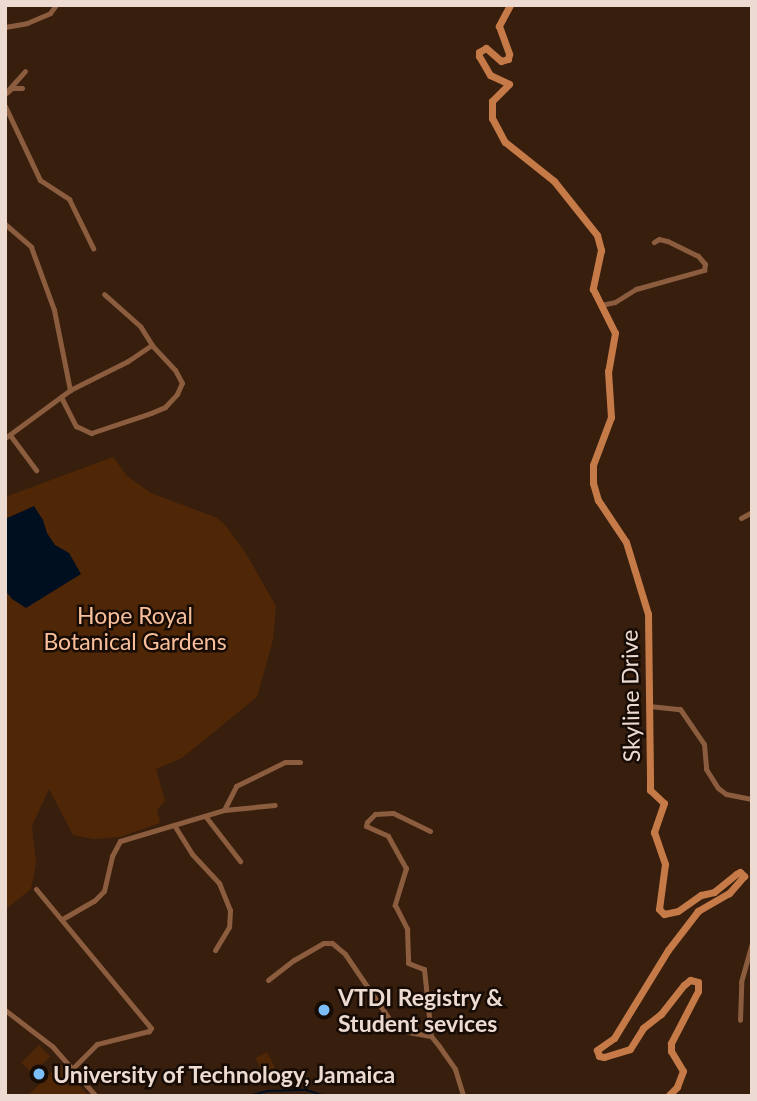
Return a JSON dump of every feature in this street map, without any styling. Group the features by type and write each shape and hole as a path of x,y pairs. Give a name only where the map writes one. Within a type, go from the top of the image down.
{"street":[{"path":"5,27 17,26 44,16 56,5"},
{"name":"Skyline Drive","path":"510,5 499,26 509,58 501,61 489,49 479,52 480,62 490,75 509,84 492,101 492,118 505,142 554,181 597,235 601,250 593,289 613,326 615,341 608,371 611,417 593,466 593,483 598,500 626,542 648,614 650,790 664,803 654,832 665,864 659,909 663,914 678,911 701,895 714,892 736,874 743,873"},
{"path":"7,92 25,71"},
{"path":"7,92 22,89"},
{"path":"5,106 40,180 69,199 93,248"},
{"path":"5,223 31,247 54,310 70,390"},
{"path":"601,305 615,302 636,289 704,270 705,264 698,256 667,241 659,239 654,242"},
{"path":"61,397 76,426 85,433 113,428 165,407 177,394 182,383 140,326 104,294"},
{"path":"36,470 8,436 70,390 128,361 152,345"},
{"path":"741,518 752,512"},
{"path":"649,706 680,709 704,744 706,769 718,788 726,794 752,799"},
{"path":"224,810 236,786 285,762 300,762"},
{"path":"64,919 94,901 104,891 112,856 120,841 224,810 275,804"},
{"path":"430,831 393,813 375,814 367,821 366,826 391,839 406,868 395,905 407,929 408,963 424,969 431,1036 455,1069 463,1096"},
{"path":"206,817 240,860"},
{"path":"174,825 192,854 219,883 230,910 229,927 215,950"},
{"path":"668,1096 682,1076 680,1065 671,1051 671,1043 700,986 695,980 690,980 671,998 661,1014 643,1028 630,1049 604,1057 599,1056 597,1049 614,1038 683,929 701,908 720,899 735,887 743,873 752,877"},
{"path":"36,889 64,919 151,1028 149,1031 97,1044 73,1068"},
{"path":"268,980 294,960 324,943 332,943 345,954 392,1023 408,1032 431,1036"},
{"path":"740,1020 741,982 752,943"},
{"path":"5,1010 52,1046 96,1096"}],"green space":[{"name":"Hope Royal Botanical Gardens","path":"113,457 127,476 151,493 217,518 225,525 245,552 276,606 273,640 257,697 182,758 156,769 165,801 157,810 160,823 120,837 94,839 73,835 49,789 32,826 36,863 31,889 5,910 5,497"},
{"path":"39,1045 50,1056 33,1074 21,1063"},
{"path":"267,1052 278,1074 267,1080 255,1058"},
{"path":"60,1064 89,1096 27,1096"}],"water":[{"path":"34,506 55,545 69,553 81,574 26,608 12,599 5,590 5,519"}],"waterway":[{"path":"249,1096 268,1091 306,1090 326,1096"}],"place":[{"name":"VTDI Registry & Student sevices","path":"324,1010"},
{"name":"University of Technology, Jamaica","path":"39,1074"}]}
